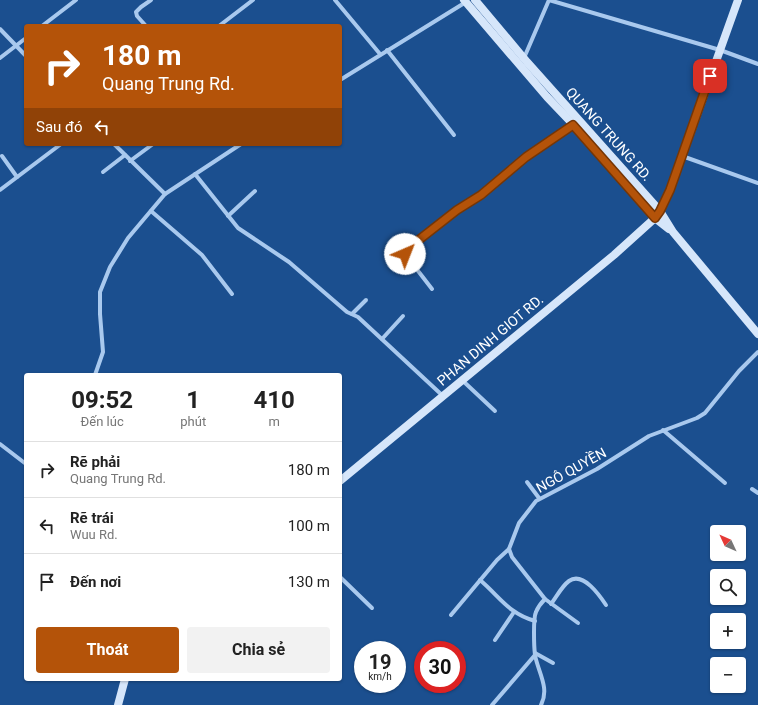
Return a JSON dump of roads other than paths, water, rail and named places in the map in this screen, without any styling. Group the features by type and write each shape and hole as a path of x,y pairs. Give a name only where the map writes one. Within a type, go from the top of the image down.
{"main road":[{"name":"QUANG TRUNG RD.","path":"475,0 758,334"},
{"path":"658,215 682,156 738,0"},
{"name":"QUANG TRUNG RD.","path":"466,1 573,125 658,215"},
{"name":"PHAN DINH GIOT RD.","path":"342,479 614,255 658,215"},
{"path":"118,705 124,681"}],"street":[{"path":"45,24 76,0"},
{"path":"144,24 137,16 136,12 140,7 151,0"},
{"path":"222,24 253,0"},
{"path":"335,0 380,54"},
{"path":"524,58 549,0 720,50 758,64"},
{"path":"342,79 466,1"},
{"path":"0,29 24,54"},
{"path":"0,58 24,40"},
{"path":"387,50 454,135"},
{"path":"432,289 405,254 405,251 457,210 481,195 526,157 573,125"},
{"path":"0,190 58,146"},
{"path":"116,146 165,194"},
{"path":"130,161 150,146"},
{"path":"96,373 103,352 100,292 110,267 128,238 165,194 238,146"},
{"path":"2,156 17,177"},
{"path":"103,172 125,156"},
{"path":"682,156 758,183"},
{"path":"195,174 245,235 289,262 347,312 358,317 443,397"},
{"path":"228,216 255,191"},
{"path":"151,210 202,255 232,294"},
{"path":"352,314 366,300"},
{"path":"382,339 403,316"},
{"name":"NGÔ QUYỀN","path":"509,549 519,523 530,507 539,498 597,469 649,436 688,422 705,412 739,371 758,352"},
{"path":"462,380 496,411"},
{"path":"663,430 725,483"},
{"path":"0,444 24,462"},
{"path":"528,482 539,498"},
{"path":"752,489 758,493"},
{"path":"451,615 480,580 509,549 512,557 545,599 578,623"},
{"path":"342,579 372,608"},
{"path":"551,604 564,586 571,579 576,579 586,582 594,588 606,605"},
{"path":"480,580 497,595 501,602 514,612 523,618 535,621"},
{"path":"541,705 545,694 545,687 535,654 535,621 536,612 545,599"},
{"path":"495,640 514,612"},
{"path":"535,654 553,663"},
{"path":"492,705 535,654"}]}
